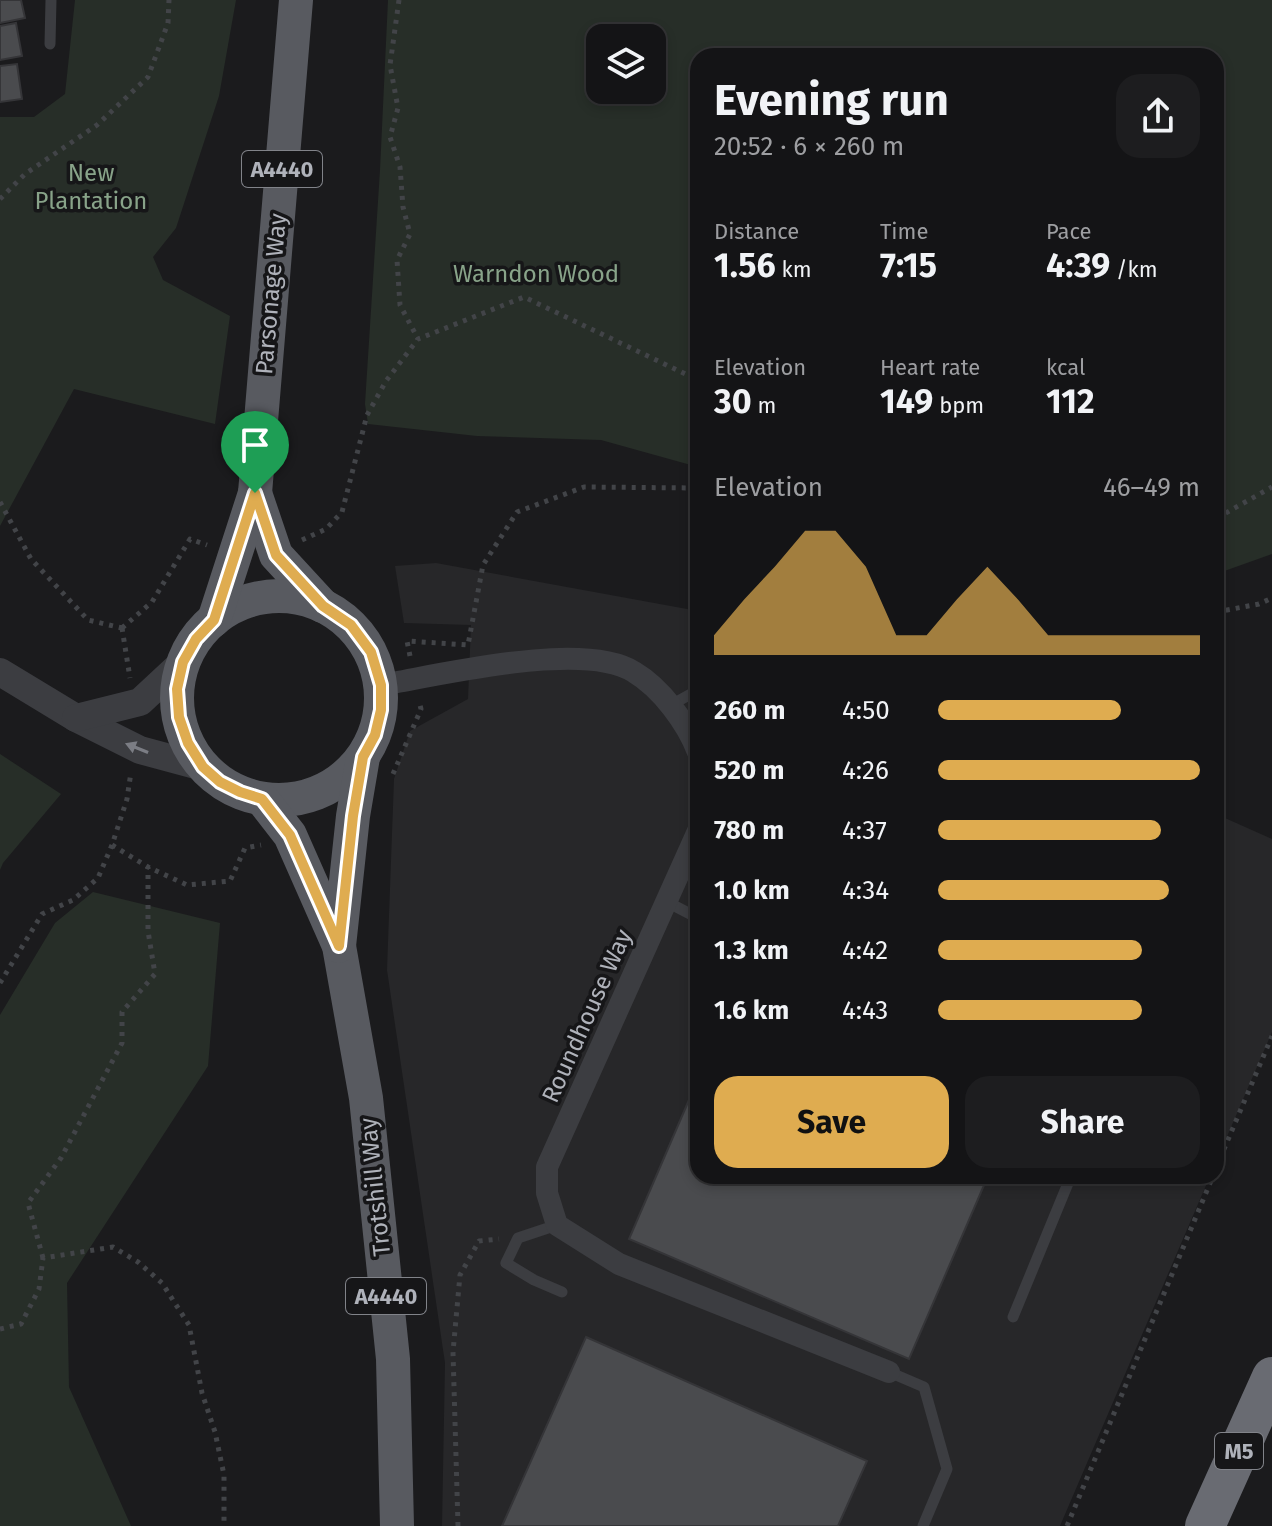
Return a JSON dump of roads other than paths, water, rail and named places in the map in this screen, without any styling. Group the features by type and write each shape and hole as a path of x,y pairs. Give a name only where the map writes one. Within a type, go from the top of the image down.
{"highway":[{"name":"M5","path":"1205,1526 1272,1377"}],"main road":[{"name":"Parsonage Way","path":"214,620 255,493 296,0"},
{"name":"Parsonage Way","path":"255,493 276,555 323,606"},
{"path":"266,597 295,597 323,606 351,625 371,652 381,685 381,710 375,735 363,757 343,778 319,792 291,800 262,799 220,782 203,767 188,743 179,717 177,689 183,662 196,639 214,620 238,604 266,597"},
{"name":"Trotshill Way","path":"339,946 353,816 363,757"},
{"name":"Trotshill Way","path":"262,799 290,835 339,946 366,1098 393,1359 397,1526"}],"street":[{"path":"381,685 533,660 593,658 634,671 671,705 690,734"},
{"path":"76,718 140,702 183,662"},
{"path":"0,672 76,718 140,750 203,767"},
{"name":"Roundhouse Way","path":"557,1225 547,1193 547,1167 690,849"},
{"path":"557,1225 619,1264 889,1372"}],"lane":[{"path":"50,44 51,0"},
{"path":"671,705 690,694"},
{"path":"667,902 690,914"},
{"path":"1013,1317 1068,1184"},
{"path":"557,1225 518,1238 506,1263 562,1292"},
{"path":"889,1372 924,1387 947,1469 923,1526"}],"park label":[{"name":"New Plantation","path":"91,187"},
{"name":"Warndon Wood","path":"536,274"}]}
